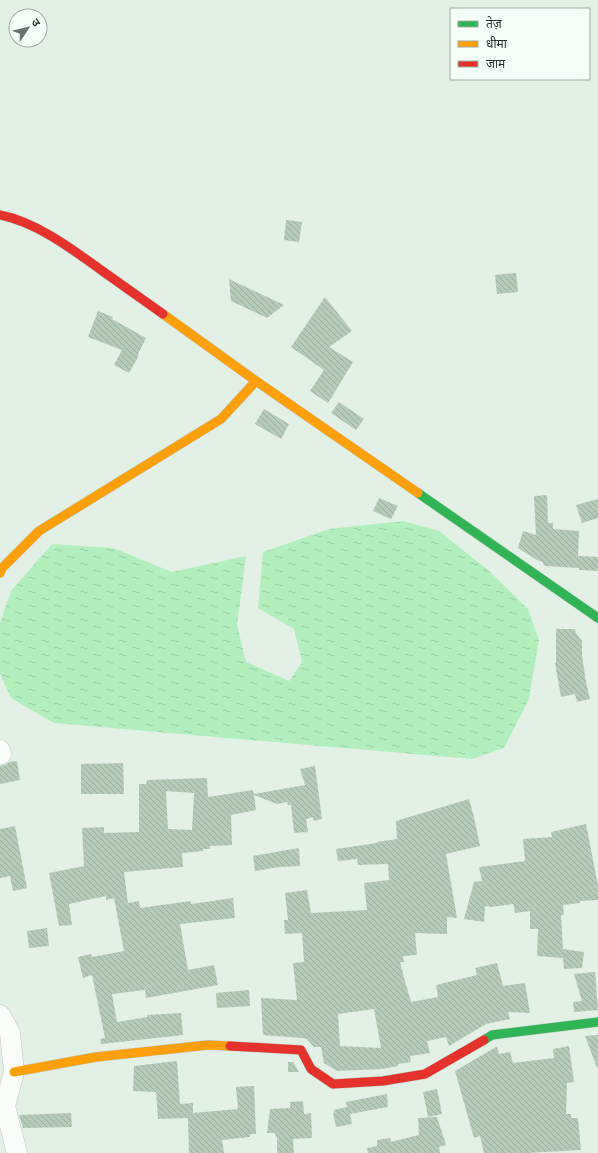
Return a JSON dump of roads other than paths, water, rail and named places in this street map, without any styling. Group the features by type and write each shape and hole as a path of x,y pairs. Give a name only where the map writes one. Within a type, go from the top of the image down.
{"street":[{"path":"0,215 11,217 40,230 75,251 256,381 598,618"},
{"path":"0,573 2,568 39,531 221,419 256,381"},
{"path":"0,750 0,754"},
{"path":"0,1015 10,1033 14,1072 5,1106 17,1153"},
{"path":"14,1072 96,1057 208,1046 301,1050 311,1069 333,1084 383,1081 425,1074 492,1036 598,1022"}],"water":[{"path":"403,521 439,531 488,570 528,609 539,640 529,699 504,748 472,759 54,723 11,698 0,674 0,623 11,591 52,544 113,548 172,572 246,556 237,625 246,662 289,681 302,662 294,629 258,608 263,552 329,529"}]}
